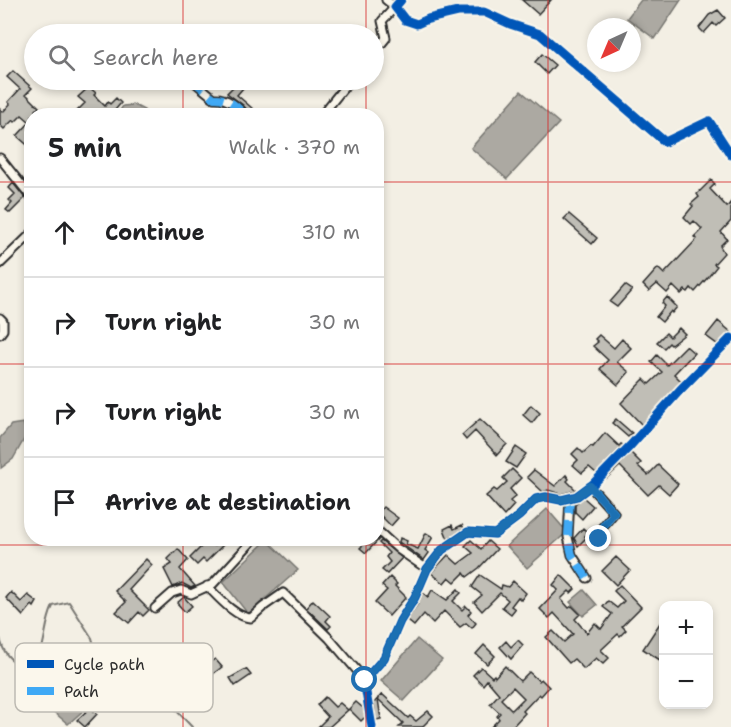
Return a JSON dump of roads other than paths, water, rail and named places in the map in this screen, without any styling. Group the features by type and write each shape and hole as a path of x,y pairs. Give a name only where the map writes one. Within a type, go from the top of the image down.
{"street":[{"path":"386,0 405,20 417,24 458,12 484,12 540,34 665,142 709,121 731,155"},
{"path":"383,24 382,21 400,0"},
{"path":"204,90 214,98 222,97 239,108"},
{"path":"327,108 342,90"},
{"path":"0,158 24,188"},
{"path":"0,264 24,241"},
{"path":"0,318 3,321 3,330 0,334"},
{"path":"372,727 364,681 384,658 427,569 442,550 468,532 495,534 519,516 536,499 546,497 561,500 577,496 630,446 731,338"},
{"path":"590,486 614,513 600,530 599,539"},
{"path":"570,498 568,537 572,555 587,578"},
{"path":"384,536 427,569"},
{"path":"155,608 172,593 181,590 191,594 213,584 248,546"},
{"path":"207,586 245,618 251,618 283,593 330,638 365,680"}],"waterway":[{"path":"43,643 53,606 69,602 93,643"},
{"path":"0,638 4,651 15,662"},
{"path":"178,712 192,727"}]}
